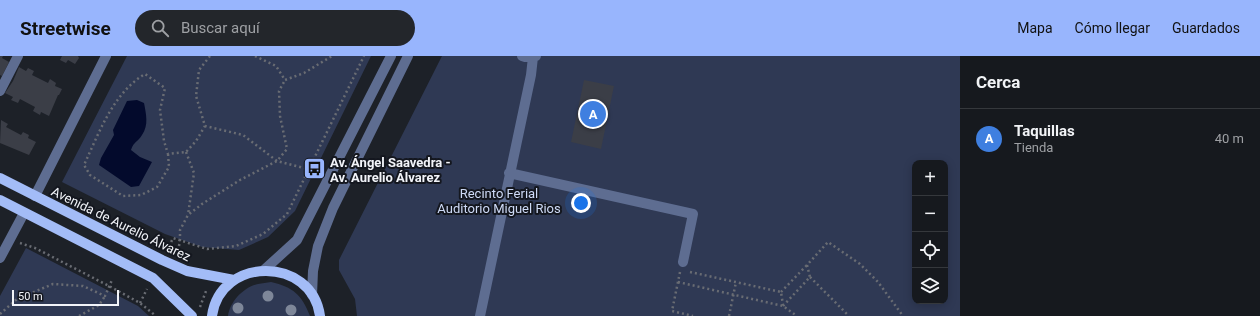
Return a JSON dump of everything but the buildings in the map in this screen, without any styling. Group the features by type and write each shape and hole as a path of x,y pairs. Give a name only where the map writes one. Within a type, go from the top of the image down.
{"main road":[{"name":"Avenida de Aurelio Álvarez","path":"0,178 170,264 187,271 234,280"},
{"path":"0,200 153,278 192,316"},
{"path":"212,316 216,301 221,293 234,280 248,273 264,270 291,276 303,284 312,295 319,310 320,316"}],"street":[{"path":"0,91 18,56"},
{"path":"35,196 106,56"},
{"path":"264,270 298,240 391,56"},
{"path":"312,295 313,271 318,246 333,208 408,56"},
{"path":"480,316 534,56 522,56"},
{"path":"509,172 693,214 682,266"},
{"path":"0,258 24,213"}],"path":[{"path":"168,154 186,152 196,141 204,126 196,96 199,70 210,56"},
{"path":"255,56 276,66 285,80"},
{"path":"188,215 202,204 240,180 278,161 287,149 280,116 279,91 285,80 304,74 332,56"},
{"path":"173,238 207,249 236,246 263,234 287,214 364,56"},
{"path":"145,74 165,88 160,110 164,141 168,154 169,167 157,187 141,195 123,196 90,175 84,165 109,113 134,80 145,74"},
{"path":"204,126 243,135 278,161 319,172"},
{"path":"179,246 180,230 188,215 194,173 186,152"},
{"path":"11,238 23,245 35,248 109,286 140,303 156,316"},
{"path":"781,292 828,242 860,264 878,282 903,316"},
{"path":"807,265 810,277 849,316"},
{"path":"693,316 672,311 682,266 736,282 781,292"},
{"path":"783,306 810,277"},
{"path":"79,316 98,305 105,296 112,280"},
{"path":"678,282 783,306 797,316"},
{"path":"729,316 736,282"},
{"path":"0,314 17,299 52,284 83,286 105,296"},
{"path":"781,292 783,306"}],"green space":[{"path":"127,56 371,56 295,211 268,237 239,250 202,247 165,234 62,182"},
{"name":"Recinto Ferial Auditorio Miguel Rios","path":"442,56 960,56 960,316 357,316 355,299 339,270 339,260"},
{"path":"26,248 138,306 149,316 0,316 0,296"},
{"path":"271,282 285,286 296,293 304,303 310,316 228,316 229,310 235,300 243,291 253,286"}],"shaded area":[{"path":"137,100 144,103 146,127 141,137 133,145 131,150 140,157 152,162 139,186 131,187 99,165 101,158 114,135 113,130 127,101"}],"place":[{"name":"Taquillas","path":"593,114"},
{"name":"Av. Ángel Saavedra - Av. Aurelio Álvarez","path":"314,169"}]}
